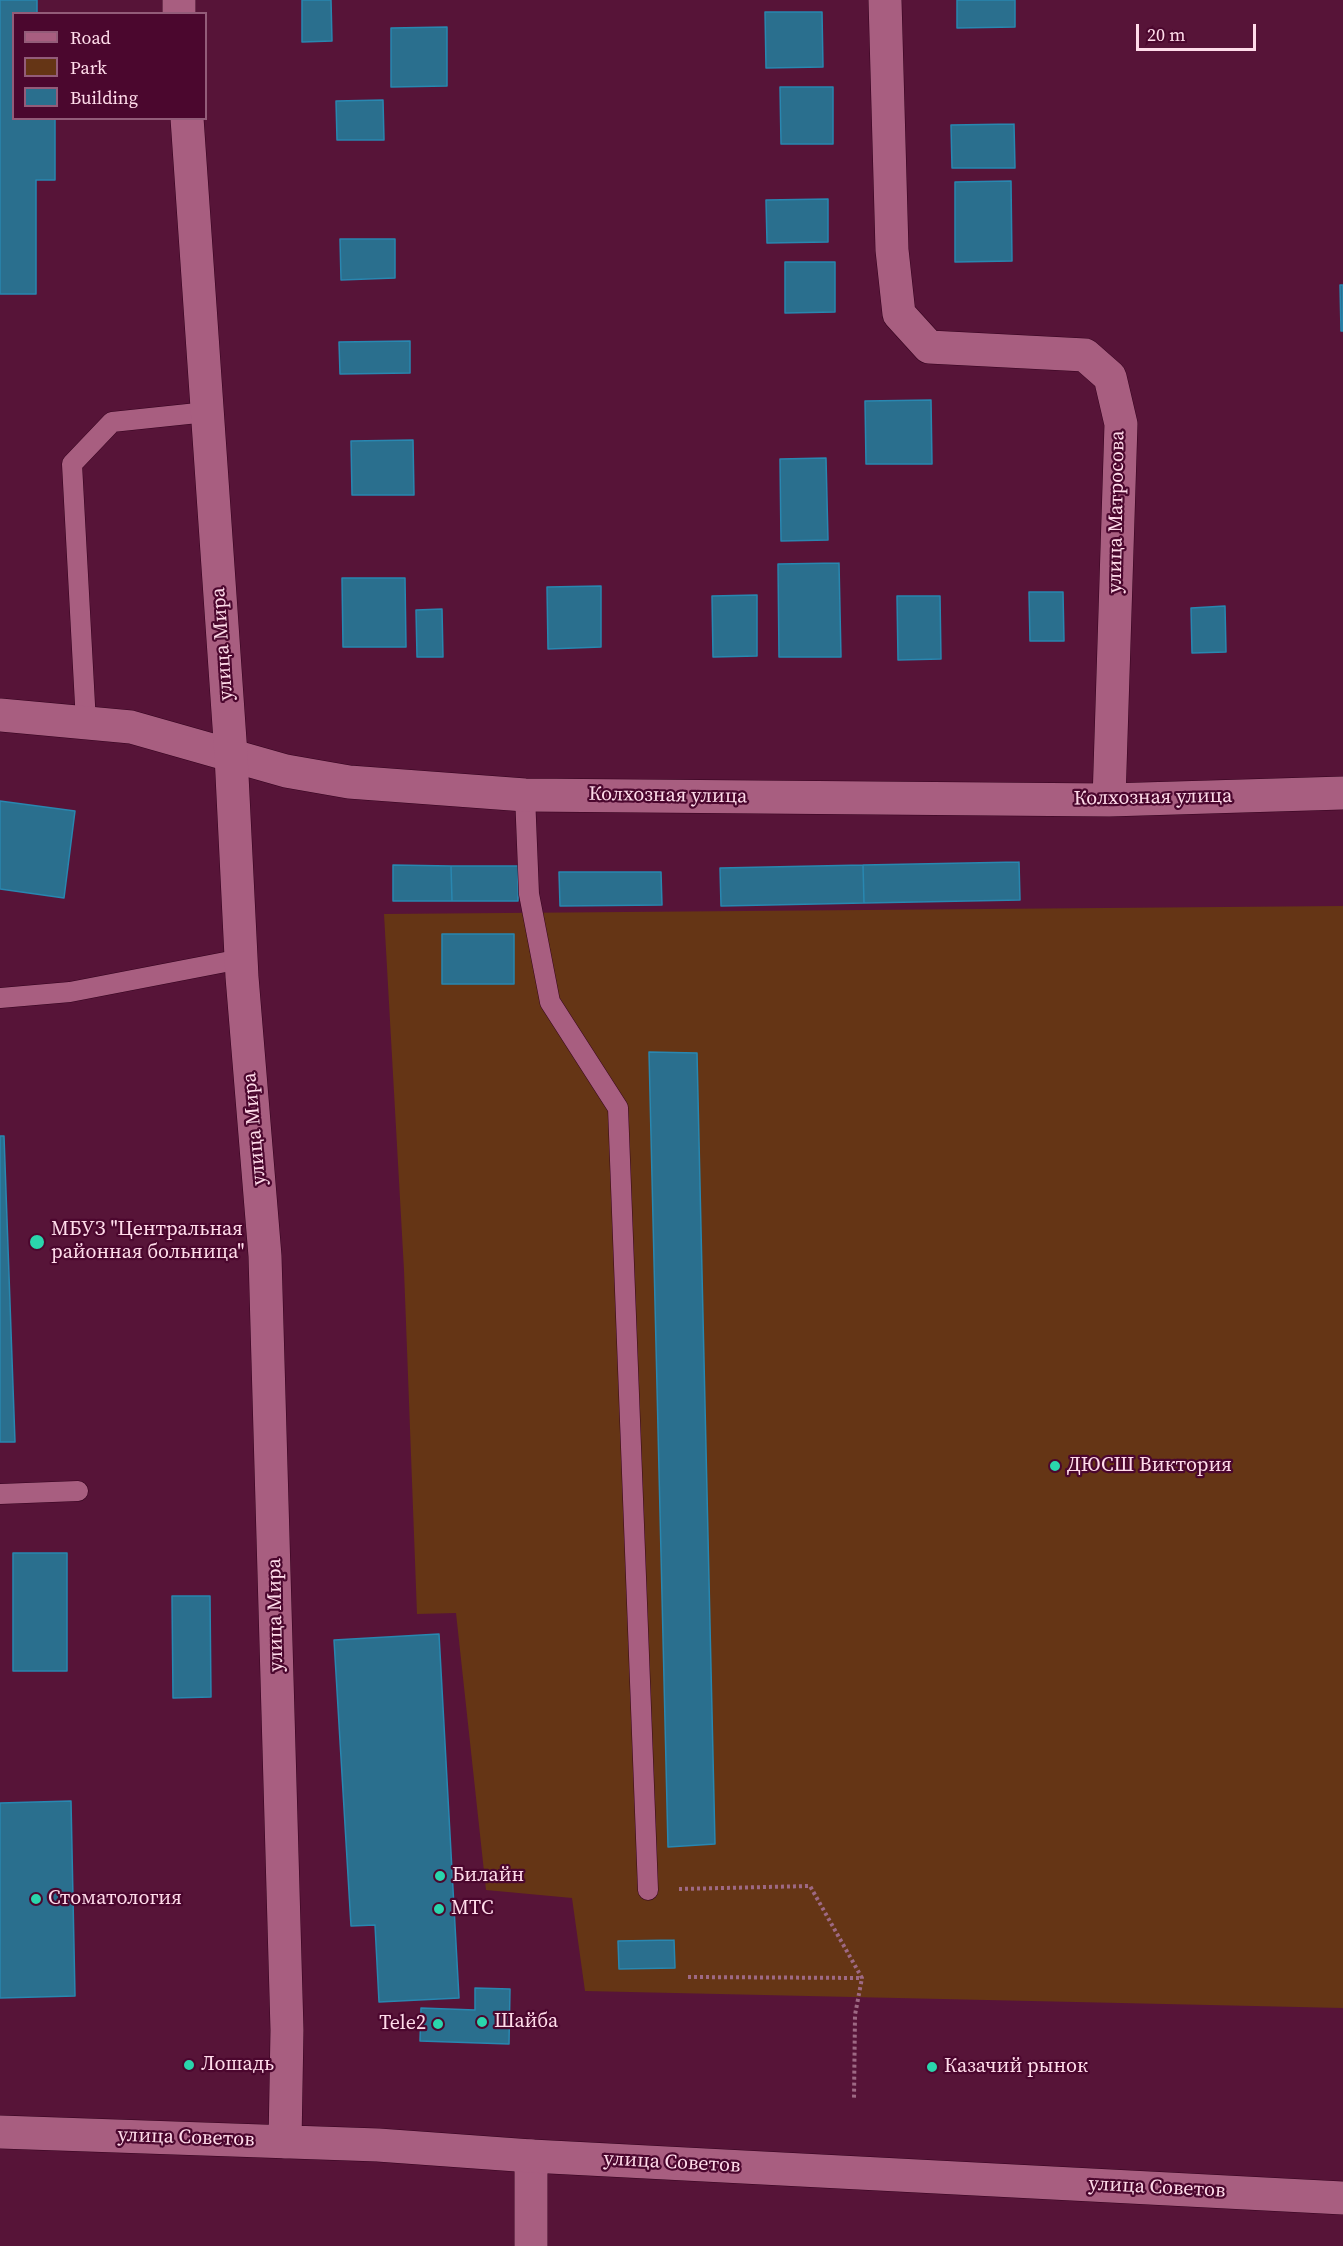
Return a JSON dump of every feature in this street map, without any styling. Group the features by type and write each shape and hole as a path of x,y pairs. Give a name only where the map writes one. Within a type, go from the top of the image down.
{"main road":[{"name":"улица Матросова","path":"885,0 892,250 899,314 929,347 1085,355 1110,377 1121,424 1109,800"},
{"name":"улица Мира","path":"187,120 231,756 241,959 266,1256 287,2030 285,2142"},
{"name":"Колхозная улица","path":"0,715 131,727 286,771 350,782 525,795 1109,800 1343,793"},
{"name":"улица Советов","path":"0,2132 378,2145 531,2156 1343,2198"},
{"path":"531,2156 531,2246"}],"lane":[{"path":"86,723 72,464 112,422 207,412"},
{"path":"525,795 529,894 550,1002 618,1108 648,1890"},
{"path":"0,998 70,992 241,959"},
{"path":"0,1494 78,1491"}],"path":[{"path":"648,1890 810,1886 862,1978 855,2015 854,2099"},
{"path":"688,1977 862,1978"}],"green space":[{"path":"1343,906 1343,2008 585,1991 572,1898 486,1890 456,1613 417,1614 404,1270 384,914"}],"building":[{"path":"0,0 37,0 37,12 12,12 12,120 55,120 55,180 36,180 36,294 0,294"},
{"path":"302,0 331,0 332,41 302,42"},
{"path":"957,0 1015,0 1015,27 957,28"},
{"path":"765,12 822,12 823,67 766,68"},
{"path":"447,27 447,86 391,87 391,28"},
{"path":"780,87 833,87 833,144 781,144"},
{"path":"383,100 384,140 337,140 336,101"},
{"path":"1014,124 1015,168 952,168 951,125"},
{"path":"1011,181 1012,261 955,262 955,182"},
{"path":"828,199 828,242 767,243 766,200"},
{"path":"340,239 395,239 395,278 341,280"},
{"path":"785,262 835,262 835,312 785,313"},
{"path":"1340,285 1343,285 1343,331 1341,331"},
{"path":"410,341 410,373 340,374 339,342"},
{"path":"931,400 932,464 866,464 865,401"},
{"path":"413,440 414,495 352,495 351,441"},
{"path":"826,458 828,540 781,541 780,459"},
{"path":"839,563 841,657 779,657 778,564"},
{"path":"342,578 405,578 406,647 343,647"},
{"path":"601,586 601,647 548,649 547,587"},
{"path":"1029,592 1063,592 1064,641 1030,641"},
{"path":"757,595 757,656 713,657 712,596"},
{"path":"897,596 940,596 941,659 898,660"},
{"path":"1225,606 1226,652 1192,653 1191,608"},
{"path":"442,609 443,657 417,657 416,610"},
{"path":"0,801 75,811 64,898 0,889"},
{"path":"1019,862 1020,900 864,903 863,865"},
{"path":"393,865 451,866 452,901 393,901"},
{"path":"863,865 864,903 721,906 720,868"},
{"path":"451,866 518,866 518,901 452,901"},
{"path":"559,872 661,872 662,905 560,906"},
{"path":"442,934 514,934 514,984 442,984"},
{"path":"649,1052 697,1053 715,1844 668,1847"},
{"path":"0,1136 4,1136 15,1442 0,1442"},
{"path":"13,1553 67,1553 67,1671 13,1671"},
{"path":"172,1596 210,1596 211,1697 173,1698"},
{"path":"439,1634 459,1998 379,2002 375,1925 351,1926 334,1640"},
{"name":"Стоматология","path":"71,1801 75,1996 0,1998 0,1803"},
{"path":"674,1940 675,1968 619,1969 618,1941"},
{"path":"475,1988 510,1989 509,2044 420,2041 421,2008 475,2010"}],"place":[{"name":"МБУЗ \"Центральная районная больница\"","path":"37,1242"},
{"name":"ДЮСШ Виктория","path":"1055,1466"},
{"name":"Билайн","path":"440,1876"},
{"name":"Стоматология","path":"36,1899"},
{"name":"МТС","path":"439,1909"},
{"name":"Шайба","path":"482,2022"},
{"name":"Tele2","path":"438,2024"},
{"name":"Лошадь","path":"189,2065"},
{"name":"Казачий рынок","path":"932,2067"}]}
